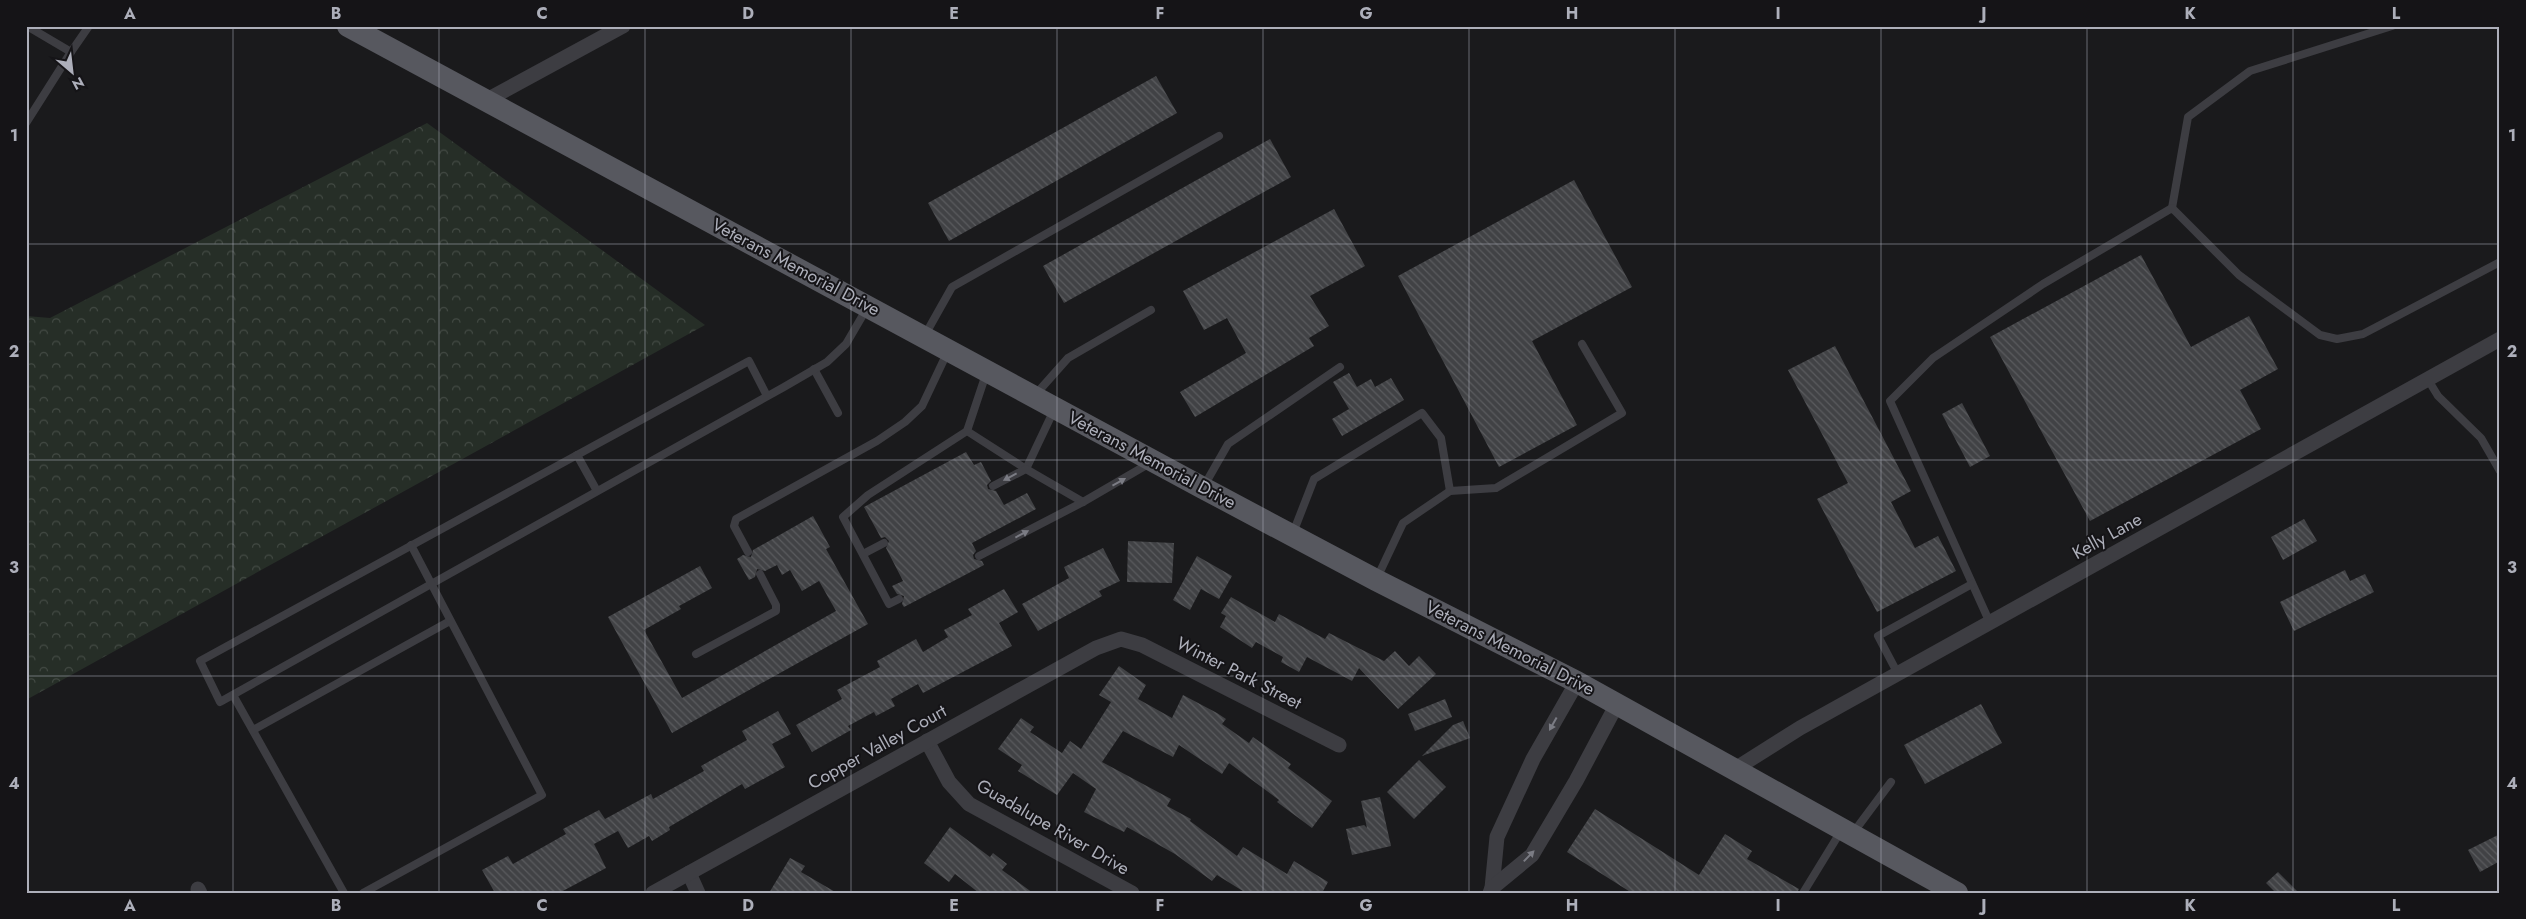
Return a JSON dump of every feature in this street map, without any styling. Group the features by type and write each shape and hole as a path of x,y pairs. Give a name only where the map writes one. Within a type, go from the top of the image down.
{"main road":[{"name":"Veterans Memorial Drive","path":"349,27 949,349 1203,488 1376,580 1577,682 1957,893"}],"street":[{"path":"486,101 623,26"},
{"name":"Kelly Lane","path":"1735,769 1800,728 2500,339"},
{"name":"Copper Valley Court","path":"652,893 1096,648 1121,639"},
{"name":"Winter Park Street","path":"1121,639 1142,645 1339,745"},
{"path":"1491,890 1497,836 1533,759 1577,682"},
{"path":"1491,890 1532,856 1576,781 1617,704"},
{"name":"Guadalupe River Drive","path":"927,740 949,782 969,804 1132,893"},
{"path":"688,873 698,893"}],"lane":[{"path":"27,26 71,52"},
{"path":"26,123 88,26"},
{"path":"1990,624 1890,401 1933,358 2044,284 2172,208 2188,117 2250,72 2392,26"},
{"path":"924,336 952,287 1219,136"},
{"path":"2172,208 2239,276 2320,335 2337,339 2363,334 2500,262"},
{"path":"767,396 749,361 200,661 220,702 767,396 826,362 846,344 868,306"},
{"path":"1034,396 1068,358 1150,310"},
{"path":"1376,580 1403,523 1450,491 1496,488 1622,413 1582,344"},
{"path":"748,552 734,526 736,520 877,441 905,422 922,406 949,349"},
{"path":"1203,488 1228,444 1340,368"},
{"path":"814,369 838,413"},
{"path":"899,599 889,604 843,517 868,495 967,431 987,370"},
{"path":"2428,378 2438,396 2480,438 2500,471"},
{"path":"993,486 1026,469 1055,407"},
{"path":"1292,534 1314,479 1422,413 1441,438 1450,491"},
{"path":"967,431 1026,469 1083,502"},
{"path":"577,455 597,491"},
{"path":"979,556 1083,502 1154,461"},
{"path":"863,554 884,543"},
{"path":"363,893 542,795 411,546"},
{"path":"696,654 776,611 776,605 760,574"},
{"path":"1898,674 1878,636 1972,584"},
{"path":"253,730 450,621"},
{"path":"233,695 344,893"},
{"path":"1803,893 1847,832 1891,782"}],"green space":[{"path":"427,123 705,325 26,700 26,316 50,318"}],"building":[{"path":"1156,76 1177,113 949,241 928,203"},
{"path":"1270,139 1291,177 1064,303 1043,266"},
{"path":"1574,180 1632,287 1532,341 1577,425 1499,467 1398,276"},
{"path":"1334,209 1365,266 1310,296 1329,326 1309,338 1314,346 1195,417 1180,392 1246,353 1227,318 1204,330 1183,291"},
{"path":"2141,255 2191,347 2249,316 2278,369 2240,390 2261,429 2090,521 1990,337"},
{"path":"1835,346 1911,491 1891,502 1915,548 1938,536 1956,571 1877,612 1817,499 1848,483 1788,370"},
{"path":"1349,373 1357,387 1371,379 1375,387 1391,378 1404,400 1342,436 1332,419 1349,409 1333,382"},
{"path":"1962,403 1990,456 1970,467 1942,414"},
{"path":"966,452 974,465 981,462 991,481 987,485 988,489 996,491 1004,505 1027,493 1036,509 972,543 976,551 973,555 974,559 982,561 984,565 904,607 902,604 904,596 897,594 892,586 903,581 886,548 889,541 885,537 881,538 864,507"},
{"path":"813,516 830,547 826,549 868,624 672,733 608,617 700,566 712,588 679,606 681,609 644,630 682,698 836,611 819,581 802,591 790,570 782,575 777,565 765,571 757,569 755,577 749,580 737,559 743,555 751,557 753,550"},
{"path":"2304,519 2317,541 2283,560 2271,537"},
{"path":"1128,541 1174,543 1172,583 1127,582"},
{"path":"1103,548 1120,581 1099,591 1102,596 1038,631 1022,604 1069,578 1064,567"},
{"path":"1197,556 1232,576 1219,599 1201,589 1190,610 1173,600"},
{"path":"2345,570 2350,581 2365,574 2374,592 2294,631 2280,602"},
{"path":"1004,589 1018,612 999,623 1012,646 923,693 918,684 891,699 895,706 876,716 874,712 848,726 851,730 812,752 796,725 842,699 837,690 880,667 877,661 916,639 923,652 948,637 944,630 972,615 968,609"},
{"path":"1231,597 1275,622 1279,614 1325,639 1329,633 1384,661 1395,651 1409,666 1419,656 1436,674 1398,709 1359,668 1352,681 1307,657 1299,672 1281,662 1283,657 1256,642 1252,648 1220,627 1226,616 1221,613"},
{"path":"1119,666 1146,685 1138,699 1172,718 1183,695 1226,719 1222,724 1249,743 1253,737 1291,764 1288,768 1332,801 1312,828 1277,802 1279,800 1229,763 1222,774 1179,745 1173,757 1123,731 1102,762 1171,799 1167,806 1191,819 1190,821 1237,856 1243,847 1287,874 1294,861 1328,882 1322,893 1246,893 1217,875 1212,881 1175,854 1127,827 1124,832 1084,812 1096,789 1073,773 1057,795 1018,771 1022,765 998,749 1021,718 1034,727 1030,732 1062,753 1070,741 1081,749 1111,702 1099,695"},
{"path":"1445,699 1452,717 1415,731 1408,714"},
{"path":"1981,704 2002,743 1925,784 1904,745"},
{"path":"778,711 791,734 772,744 785,767 745,789 742,784 669,827 670,830 652,841 649,836 628,848 618,831 594,844 606,868 559,893 495,893 482,870 508,856 513,864 566,834 563,829 599,810 605,819 651,794 653,799 704,771 701,766 747,740 742,731"},
{"path":"1463,721 1470,738 1422,756 1453,725"},
{"path":"1419,760 1446,787 1414,819 1387,792"},
{"path":"1380,797 1391,846 1352,855 1346,829 1364,825 1367,828 1361,801"},
{"path":"1595,809 1699,875 1725,834 1752,851 1747,859 1799,889 1797,893 1632,893 1567,852"},
{"path":"950,827 990,857 993,853 1007,864 1002,870 1033,893 979,893 955,874 949,882 924,863"},
{"path":"2500,834 2500,861 2480,872 2468,850"},
{"path":"790,858 805,866 801,872 837,893 769,893"},
{"path":"2278,872 2299,893 2276,893 2266,883"}]}
